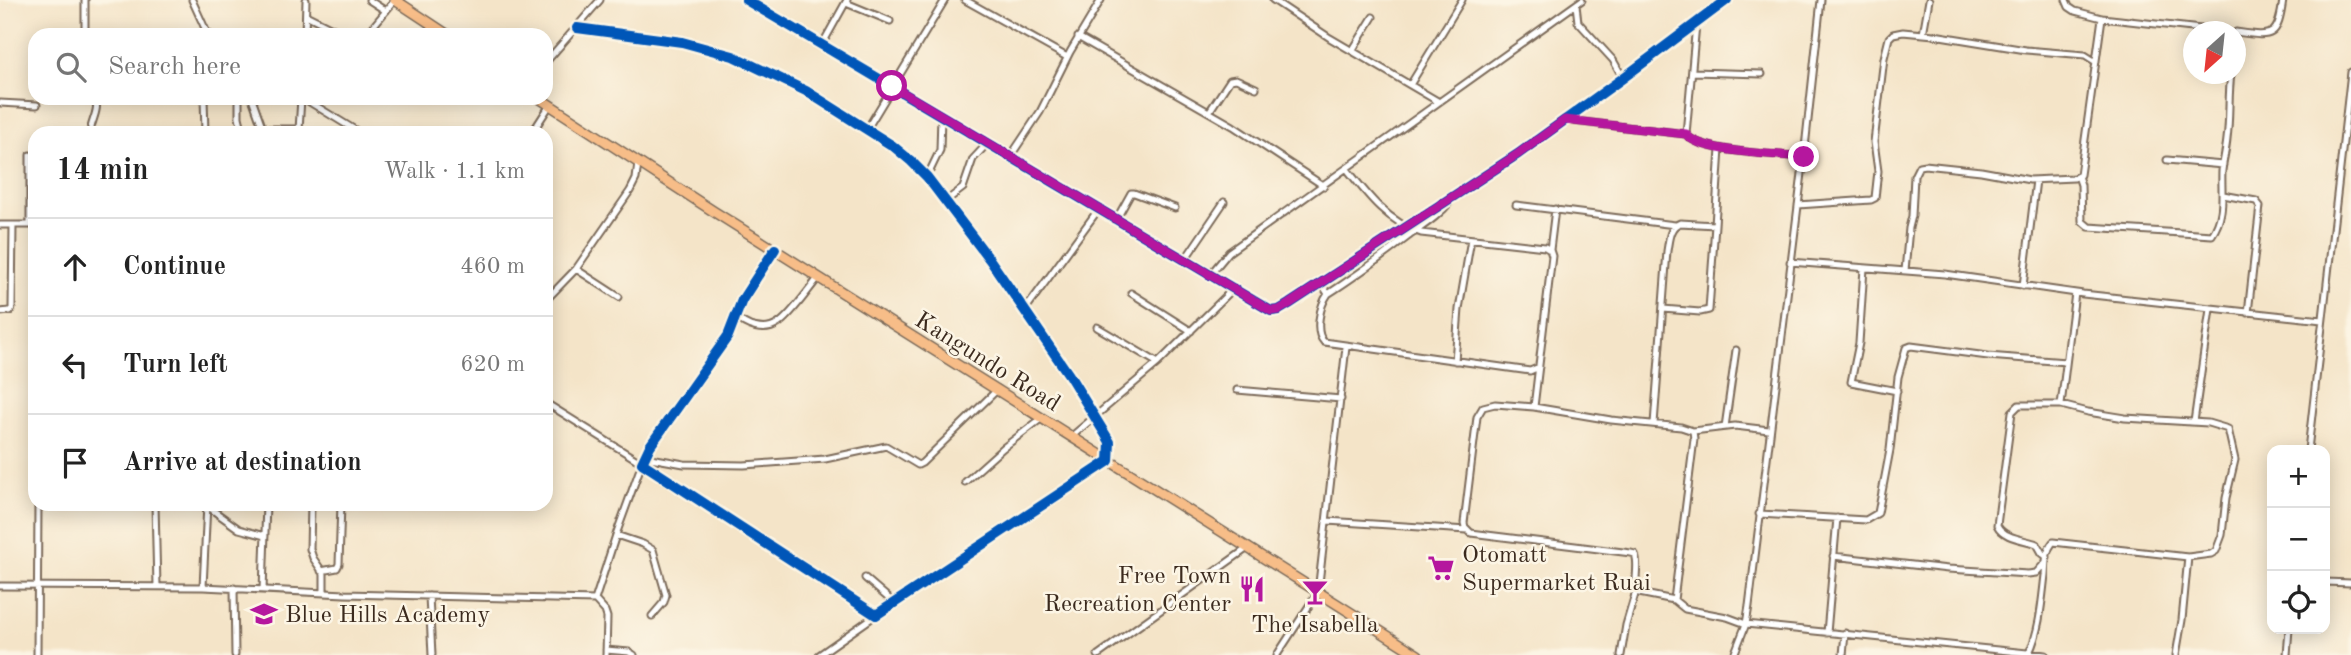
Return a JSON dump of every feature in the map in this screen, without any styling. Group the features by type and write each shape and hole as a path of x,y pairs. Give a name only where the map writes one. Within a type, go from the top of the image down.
{"highway":[{"path":"395,0 437,28"},
{"name":"Kangundo Road","path":"550,105 1418,655"}],"street":[{"path":"85,0 85,28"},
{"path":"192,0 205,28"},
{"path":"305,28 306,0"},
{"path":"369,0 386,10"},
{"path":"372,28 395,0"},
{"path":"553,54 600,0"},
{"path":"746,0 1271,311 1279,310 1321,283 1565,120 1727,0"},
{"path":"867,129 945,0"},
{"path":"965,0 1067,57"},
{"path":"1010,158 1040,112 1067,57 1101,0"},
{"path":"1273,0 1439,102"},
{"path":"1410,85 1462,0"},
{"path":"1209,276 1229,252 1582,0"},
{"path":"1734,655 1746,624 1821,0"},
{"path":"1923,34 1929,0"},
{"path":"2066,0 2069,7 2102,18 2183,27"},
{"path":"2246,34 2260,36 2277,29 2283,0"},
{"path":"822,45 847,1 890,21"},
{"path":"1576,5 1578,22 1613,61 1623,78"},
{"path":"306,15 332,28"},
{"path":"1352,51 1373,17"},
{"path":"1905,271 1914,176 1919,166 1981,170 2036,180 2078,176 2082,169 2102,18"},
{"path":"202,21 202,28"},
{"path":"1686,134 1696,24"},
{"path":"577,28 681,42 733,56 806,91 867,129 911,161 946,201 1025,310 1110,442 1109,461 819,655"},
{"path":"1798,205 1875,198 1878,171 1874,142 1884,58 1889,38 1894,34 1923,34 2026,50 2085,55 2095,62"},
{"path":"1078,37 1209,112 1324,186"},
{"path":"2085,55 2098,43"},
{"path":"1693,72 1762,74"},
{"path":"2309,445 2351,72"},
{"path":"1209,112 1230,80 1236,79 1256,88"},
{"path":"2078,176 2081,186 2082,221 2089,227 2212,235 2222,208 2230,84"},
{"path":"0,103 28,105"},
{"path":"92,126 97,105"},
{"path":"204,105 205,126"},
{"path":"239,105 241,126"},
{"path":"254,105 261,126"},
{"path":"299,126 301,105"},
{"path":"314,105 348,126"},
{"path":"536,126 550,105"},
{"path":"927,177 940,150 941,116"},
{"path":"1565,120 1686,134 1693,141 1720,149 1804,157"},
{"path":"946,201 963,188 973,159 987,144"},
{"path":"1663,309 1700,313 1709,310 1720,149"},
{"path":"2167,160 2223,165"},
{"path":"553,293 576,269 634,184 638,161"},
{"path":"1348,169 1382,210 1405,228 1545,247 1550,250"},
{"path":"2023,286 2036,180"},
{"path":"1116,220 1135,192 1175,208"},
{"path":"1455,195 1441,213 1328,293 1322,302 1320,337 1324,342 1346,347 1530,370 1539,368"},
{"path":"2223,195 2256,201 2260,206 2248,313"},
{"path":"1184,261 1224,202"},
{"path":"1516,205 1675,225 1714,225"},
{"path":"1534,407 1555,209"},
{"path":"1025,310 1098,210"},
{"path":"0,225 28,225"},
{"path":"1654,424 1667,251 1675,225"},
{"path":"0,313 12,308 13,226"},
{"path":"1455,360 1471,239"},
{"path":"596,600 616,536 650,446 728,336 741,300 775,249"},
{"path":"1790,262 1962,275 2075,293 2322,320"},
{"path":"1864,268 1859,343 1851,382 1897,391"},
{"path":"576,269 620,298"},
{"path":"736,316 750,326 759,328 779,324 819,277"},
{"path":"1321,283 1328,293"},
{"path":"1071,437 1158,363 1232,290"},
{"path":"1131,293 1191,331"},
{"path":"2061,405 2075,293"},
{"path":"2194,422 2210,309"},
{"path":"1097,327 1158,363"},
{"path":"1759,514 1866,520 1878,513 1906,348 1911,346 2066,362"},
{"path":"1277,655 1318,592 1346,347"},
{"path":"1725,427 1736,350"},
{"path":"1530,370 1537,379"},
{"path":"644,460 744,465 825,459 886,446 918,465 998,389"},
{"path":"1237,390 1341,399"},
{"path":"2029,653 2035,638 2046,560 2053,542 2188,557 2211,554 2219,545 2235,460 2228,429 2208,423 2125,418 2061,405 2033,404 2014,407 1997,525 2002,533 2037,544 2046,560"},
{"path":"1467,530 1464,523 1477,417 1488,405 1534,407 1611,420 1681,427 1693,431 1735,426 1769,430"},
{"path":"553,407 644,460 876,615"},
{"path":"965,482 1003,447 1042,418"},
{"path":"1674,600 1693,431"},
{"path":"37,655 38,511"},
{"path":"155,511 157,586"},
{"path":"203,587 207,511"},
{"path":"215,511 239,529 265,536"},
{"path":"263,590 266,511"},
{"path":"312,511 310,549 325,579 324,593"},
{"path":"321,571 337,568 339,564 341,511"},
{"path":"1827,633 1837,518"},
{"path":"1327,522 1467,530 1479,536 1634,554 1637,561 1636,591 1621,655"},
{"path":"616,536 653,550 666,595 664,602 652,616"},
{"path":"1098,655 1249,547"},
{"path":"1833,556 1948,569 2028,574 2036,573 2046,560"},
{"path":"2176,655 2188,557"},
{"path":"865,578 894,603"},
{"path":"2330,582 2351,583"},
{"path":"0,586 203,587 596,600 606,611 606,653 629,652 634,655"},
{"path":"234,589 235,655"},
{"path":"1636,591 1642,595 1674,600 1685,609 1727,617 1746,624 1845,633 1975,652 2046,655"},
{"path":"429,596 432,655"},
{"path":"1843,655 1845,633"},
{"path":"2287,655 2289,634"}],"cycle path":[{"path":"746,0 1271,311 1289,304 1518,154 1727,0"},
{"path":"577,28 682,42 733,56 806,91 893,146 927,177 990,260 1069,375 1110,442 1109,461 876,615 642,463 650,446 728,336 742,300 775,249"}],"place":[{"name":"Otomatt Supermarket Ruai","path":"1441,568"},
{"name":"Free Town Recreation Center","path":"1252,589"},
{"name":"The Isabella","path":"1315,592"},
{"name":"Blue Hills Academy","path":"264,614"}],"route":[{"path":"892,86 1271,311 1289,304 1518,154 1565,120 1686,134 1693,141 1720,149 1804,157"}]}
